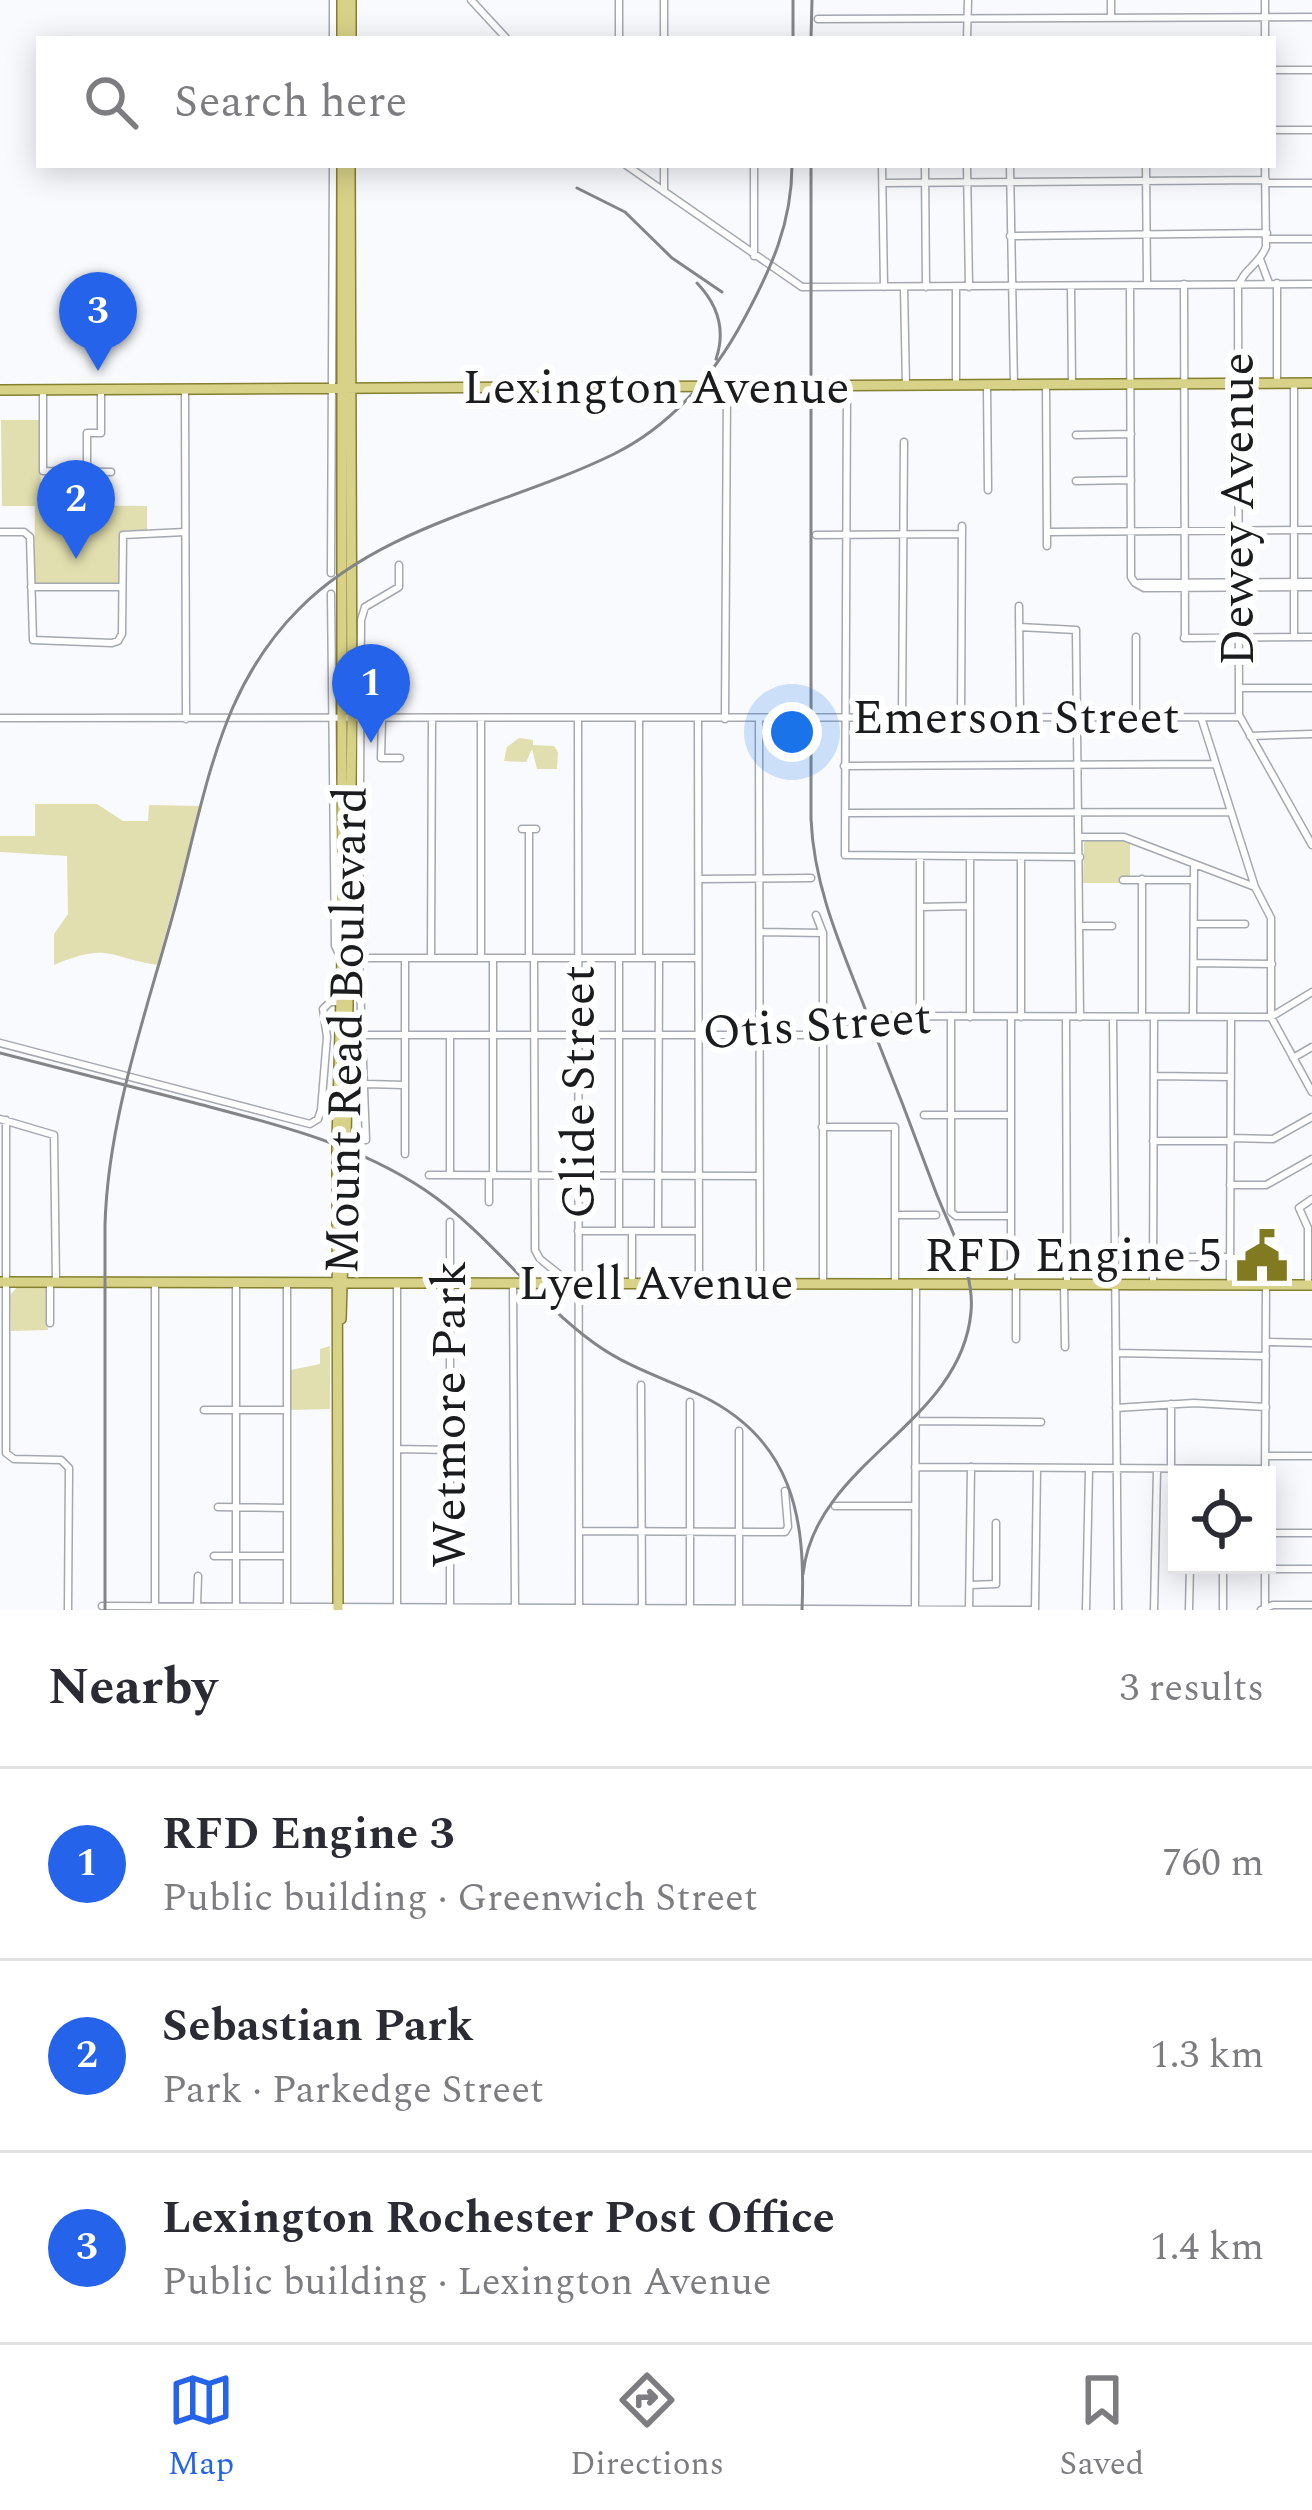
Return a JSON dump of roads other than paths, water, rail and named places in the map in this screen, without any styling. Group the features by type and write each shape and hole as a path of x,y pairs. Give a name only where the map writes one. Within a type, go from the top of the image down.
{"main road":[{"path":"342,0 342,36"},
{"name":"Mount Read Boulevard","path":"342,168 350,986 342,1148"},
{"name":"Lexington Avenue","path":"0,391 1312,383"},
{"name":"Mount Read Boulevard","path":"338,1608 347,718 336,434 341,390"},
{"path":"350,986 341,1001 350,1018"},
{"name":"Lyell Avenue","path":"3,1282 1310,1285"}],"street":[{"path":"471,0 505,36"},
{"path":"619,0 619,36"},
{"path":"664,0 664,36"},
{"path":"967,36 968,0"},
{"path":"1111,0 1111,18"},
{"path":"1265,0 1265,36"},
{"path":"818,19 1312,17"},
{"path":"1276,70 1312,70"},
{"path":"1276,130 1312,130"},
{"path":"630,168 802,287 1312,284"},
{"path":"664,168 664,191"},
{"path":"754,168 754,256"},
{"path":"882,168 884,287"},
{"path":"925,168 926,287"},
{"path":"968,168 969,287"},
{"path":"1010,168 1014,386"},
{"path":"1146,168 1147,285"},
{"name":"Dewey Avenue","path":"1265,168 1267,236 1260,259 1238,283 1239,717 1312,845"},
{"path":"883,183 1312,183"},
{"path":"1010,236 1312,239"},
{"path":"1260,259 1261,269 1273,283 1276,384"},
{"path":"1184,284 1183,638 1312,637"},
{"path":"1130,285 1131,578 1143,588 1312,584"},
{"path":"1071,286 1072,385"},
{"path":"904,287 906,386"},
{"path":"956,287 956,386"},
{"path":"1294,383 1294,637"},
{"path":"1046,385 1046,546"},
{"path":"987,386 988,490"},
{"path":"847,387 845,854 1080,857"},
{"path":"725,719 727,389"},
{"path":"43,391 43,471 111,472"},
{"path":"87,471 87,433 101,433 101,391"},
{"path":"185,391 186,719"},
{"name":"Mount Read Boulevard","path":"331,573 336,434"},
{"path":"1076,435 1130,434"},
{"path":"902,718 904,442"},
{"path":"1076,481 1131,481"},
{"path":"816,535 962,530 962,718"},
{"path":"1047,532 1312,530"},
{"path":"0,532 29,535 34,641 112,643 121,637 125,533 185,532"},
{"path":"347,718 362,614 365,607 399,587 399,566"},
{"path":"31,587 122,587"},
{"name":"Mount Read Boulevard","path":"331,594 347,718 366,1140"},
{"path":"1019,605 1020,718"},
{"path":"1019,627 1076,630 1080,1017"},
{"path":"1136,637 1136,718"},
{"path":"1238,688 1312,688"},
{"path":"1201,717 1255,887 1271,918 1271,1017 1312,1092"},
{"name":"Emerson Street","path":"0,718 1239,717"},
{"path":"382,718 381,758 400,758"},
{"path":"431,958 432,718"},
{"path":"481,718 481,958"},
{"name":"Glide Street","path":"578,719 579,1609"},
{"path":"639,719 639,958"},
{"path":"698,719 699,1284"},
{"path":"759,719 760,1285"},
{"name":"Emerson Street","path":"1250,736 1312,734"},
{"path":"844,766 1216,764"},
{"path":"844,813 1231,812"},
{"path":"529,830 536,1252 559,1274 562,1284"},
{"path":"1079,836 1124,837 1255,887"},
{"path":"970,856 970,1016"},
{"path":"920,857 920,1016"},
{"path":"1016,1339 1010,1114 1021,857"},
{"path":"1193,864 1193,1017"},
{"path":"699,879 811,878"},
{"path":"1142,879 1142,1017"},
{"path":"1123,880 1193,880"},
{"path":"920,907 970,906"},
{"path":"816,915 823,933 823,1285"},
{"path":"1193,924 1245,924"},
{"path":"1080,926 1112,926"},
{"path":"760,932 823,933"},
{"path":"359,958 698,958"},
{"path":"405,958 405,1154"},
{"path":"489,1202 493,958"},
{"path":"619,958 619,1231"},
{"path":"658,958 658,1231"},
{"path":"1193,963 1272,964"},
{"path":"1271,1017 1312,992"},
{"path":"0,1042 310,1124 321,1110 327,1037 323,1009 326,1003 341,1001"},
{"path":"952,1016 951,1213 1011,1216"},
{"name":"Otis Street","path":"364,1035 822,1035 885,1017 1271,1017"},
{"path":"1065,1347 1066,1017"},
{"path":"1113,1017 1118,1610"},
{"path":"1154,1017 1154,1285"},
{"path":"1230,1285 1232,1017"},
{"path":"450,1035 450,1175"},
{"path":"1293,1058 1312,1047"},
{"path":"1154,1076 1231,1077"},
{"path":"367,1084 404,1084"},
{"path":"924,1115 1010,1114"},
{"path":"1154,1141 1273,1139 1312,1117"},
{"path":"50,1322 53,1133 3,1119 3,1430 9,1457 61,1460 69,1468 68,1610"},
{"path":"822,1127 895,1127 895,1285"},
{"path":"1230,1185 1266,1185 1312,1159"},
{"path":"429,1175 760,1176"},
{"path":"1310,1285 1310,1228 1299,1208 1312,1199"},
{"path":"895,1215 936,1216"},
{"name":"Wetmore Park","path":"450,1222 451,1608"},
{"path":"578,1231 699,1231"},
{"path":"632,1231 632,1284"},
{"path":"1154,1257 1230,1257"},
{"path":"155,1282 155,1606"},
{"path":"236,1283 239,1608"},
{"path":"287,1283 287,1606"},
{"path":"397,1283 397,1607"},
{"path":"513,1284 514,1607"},
{"path":"909,1610 915,1507 916,1285"},
{"path":"1265,1466 1266,1285"},
{"path":"1266,1342 1312,1342"},
{"path":"1117,1353 1266,1356"},
{"path":"641,1385 642,1609"},
{"path":"690,1402 690,1608"},
{"path":"1116,1408 1171,1404 1266,1407"},
{"path":"1171,1404 1171,1466"},
{"path":"203,1410 287,1410"},
{"path":"916,1421 1041,1422"},
{"path":"739,1431 739,1609"},
{"path":"397,1449 450,1450"},
{"path":"1266,1456 1312,1456"},
{"path":"915,1467 1168,1468"},
{"path":"969,1610 970,1467"},
{"path":"102,1606 1035,1610 1037,1468"},
{"path":"1086,1610 1089,1468"},
{"path":"1154,1610 1157,1468"},
{"path":"579,1531 787,1531 785,1491"},
{"path":"835,1506 915,1507"},
{"path":"218,1507 287,1508"},
{"path":"970,1585 996,1584 996,1523"},
{"path":"1276,1533 1312,1533"},
{"path":"214,1556 287,1556"},
{"path":"1276,1567 1312,1569"},
{"path":"1189,1610 1190,1574"},
{"path":"1223,1574 1223,1610"},
{"path":"1265,1574 1264,1609 1312,1605"},
{"path":"197,1606 198,1576"}],"railway":[{"path":"793,0 793,36"},
{"path":"811,36 812,0"},
{"path":"105,1610 105,1225 113,1144 208,780 239,694 289,620 332,580 408,536 614,454 655,429 690,397 719,360 763,282 784,226 792,168"},
{"path":"803,1574 813,1535 833,1501 942,1385 961,1351 971,1312 960,1249 832,921 813,846 811,168"},
{"path":"577,188 625,212 672,258 722,292"},
{"path":"697,283 718,318 716,359"},
{"path":"0,1053 313,1137 425,1190 594,1343 632,1366 700,1395 756,1434 774,1458 796,1513 802,1610"}],"place":[{"name":"Lexington Rochester Post Office","path":"98,371"},
{"name":"Sebastian Park","path":"76,559"},
{"name":"RFD Engine 3","path":"371,743"},
{"name":"RFD Engine 5","path":"1262,1256"}]}
